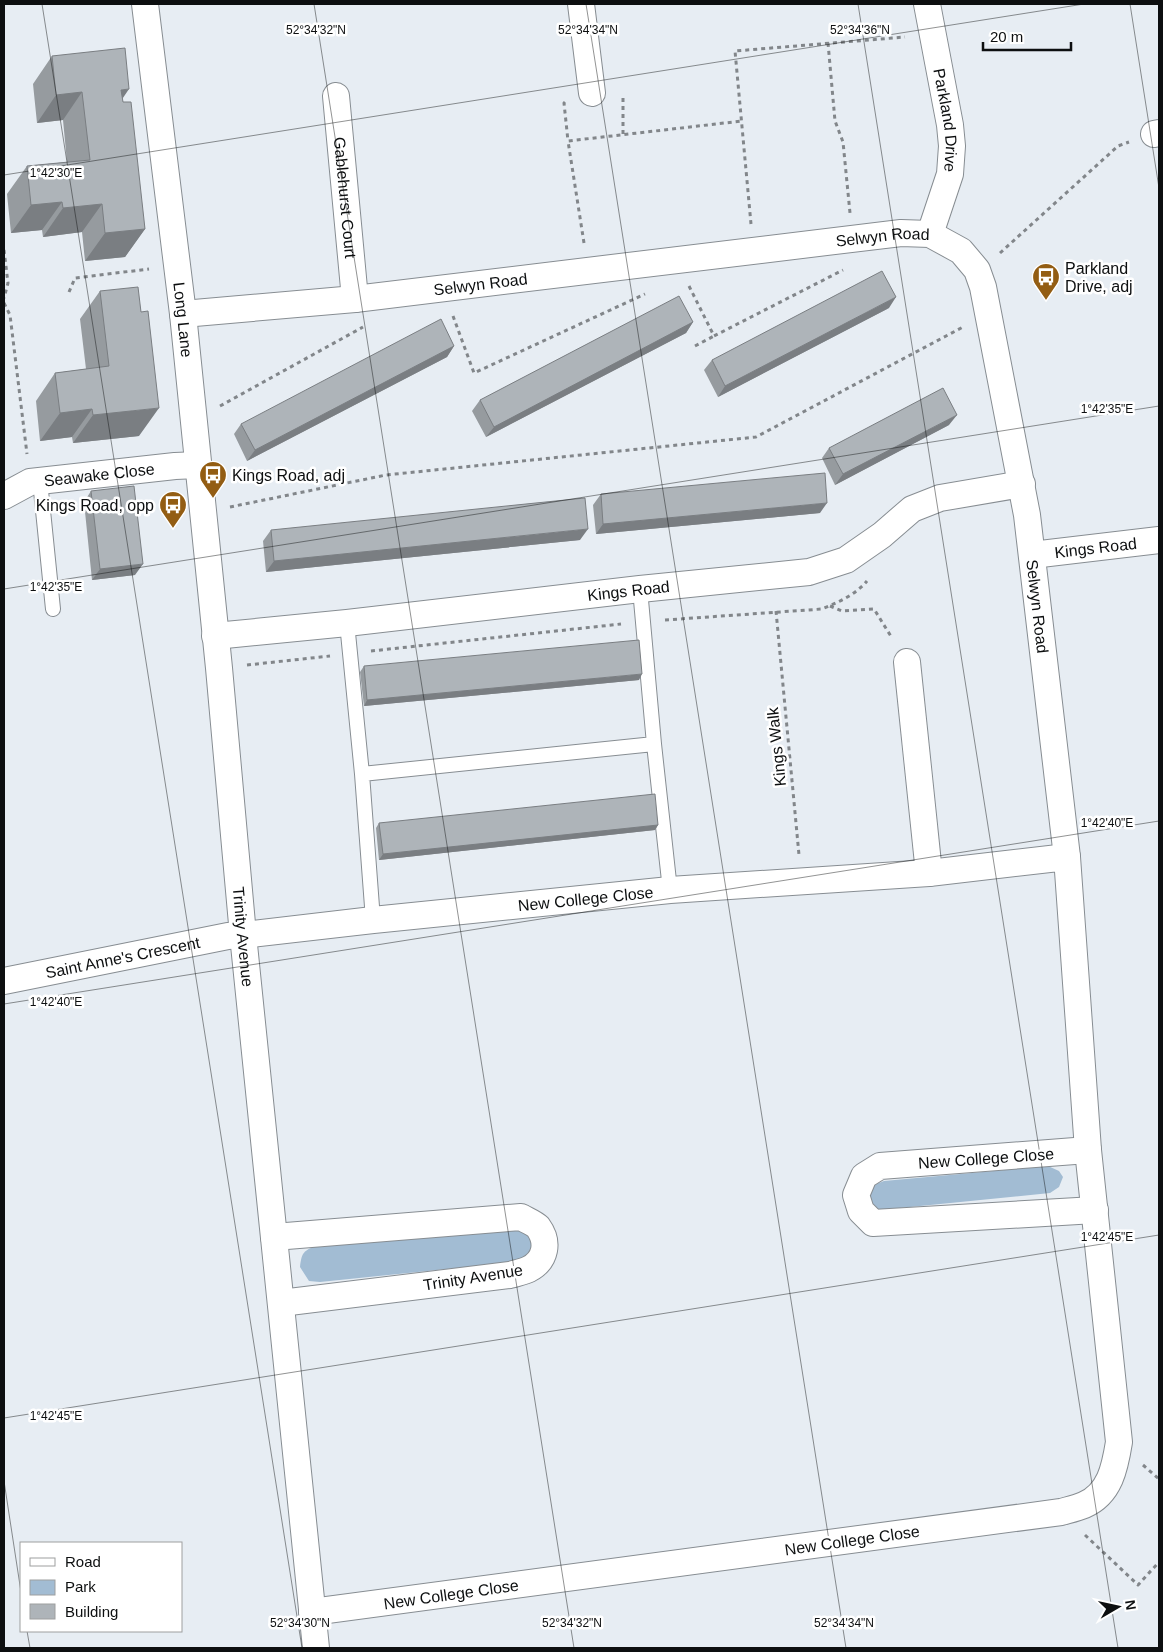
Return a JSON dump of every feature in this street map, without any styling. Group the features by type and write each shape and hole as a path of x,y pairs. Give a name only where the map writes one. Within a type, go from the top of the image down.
{"street":[{"name":"Long Lane","path":"146,4 183,314 215,636"},
{"path":"581,4 592,93"},
{"name":"Parkland Drive","path":"927,4 950,125 952,146 950,174 930,234"},
{"name":"Gablehurst Court","path":"336,96 355,299"},
{"name":"Selwyn Road","path":"183,314 355,299 901,233 930,234 961,251 977,270 983,287 1022,484 1032,554 1067,857"},
{"name":"Seawake Close","path":"4,496 13,490 35,482 198,465"},
{"name":"Kings Road","path":"215,636 809,572 846,560 882,535 912,509 940,498 1022,484"},
{"name":"Kings Road","path":"1032,554 1159,540"},
{"name":"Trinity Avenue","path":"215,636 243,935 316,1648"},
{"path":"907,662 929,872"},
{"name":"New College Close","path":"243,935 670,890 929,872 1067,857 1088,1150 1119,1442 1114,1469 1104,1490 1085,1505 1061,1512 312,1612"},
{"name":"Saint Anne's Crescent","path":"4,981 228,936 243,935"},
{"name":"New College Close","path":"1088,1150 880,1166 864,1176 856,1195 861,1211 873,1223 1095,1210"},
{"name":"Trinity Avenue","path":"274,1237 521,1217 536,1226 545,1239 545,1252 539,1262 528,1270 510,1274 281,1303"}],"lane":[{"path":"35,482 54,609"},
{"path":"640,589 670,890"},
{"path":"347,623 374,920"},
{"path":"362,774 654,744"}],"path":[{"path":"754,250 735,51 933,34"},
{"path":"695,346 857,263 843,142 835,121 828,43"},
{"path":"623,95 623,134"},
{"path":"589,272 568,140 742,121"},
{"path":"977,270 997,256 1118,146 1156,134"},
{"path":"4,250 8,283 4,298"},
{"path":"69,292 76,278 177,267"},
{"path":"687,281 714,336"},
{"path":"452,314 474,373 650,291"},
{"path":"4,303 10,315 35,482"},
{"path":"214,409 369,324"},
{"path":"202,511 235,507 386,475 756,437 966,326"},
{"path":"830,606 842,612 874,609 907,662"},
{"name":"Kings Walk","path":"776,611 802,880"},
{"path":"1061,1512 1138,1585 1159,1562"}],"green space":[{"path":"1048,1166 1059,1171 1063,1177 1059,1187 1050,1193 880,1210 873,1205 868,1197 873,1186 884,1181"},
{"path":"517,1228 527,1232 533,1248 525,1261 320,1282 309,1281 300,1267 304,1253 318,1245"}],"building":[{"path":"125,48 129,89 121,90 123,102 131,102 145,229 105,233 102,204 63,208 62,202 31,205 27,166 90,160 82,92 56,95 52,56"},
{"path":"882,271 896,297 725,386 712,360"},
{"path":"138,287 141,312 148,311 159,408 93,415 92,409 60,413 55,373 109,366 100,291"},
{"path":"679,296 693,322 494,427 480,400"},
{"path":"441,319 454,346 255,450 241,424"},
{"path":"943,388 957,415 843,474 829,448"},
{"path":"825,473 827,503 603,524 601,494"},
{"path":"134,486 143,564 100,569 91,491"},
{"path":"585,498 588,529 274,561 271,530"},
{"path":"639,640 642,674 367,700 364,666"},
{"path":"655,794 658,825 383,854 379,823"}],"place":[{"name":"Parkland Drive, adj","path":"1046,301"},
{"name":"Kings Road, adj","path":"213,499"},
{"name":"Kings Road, opp","path":"173,529"}]}
